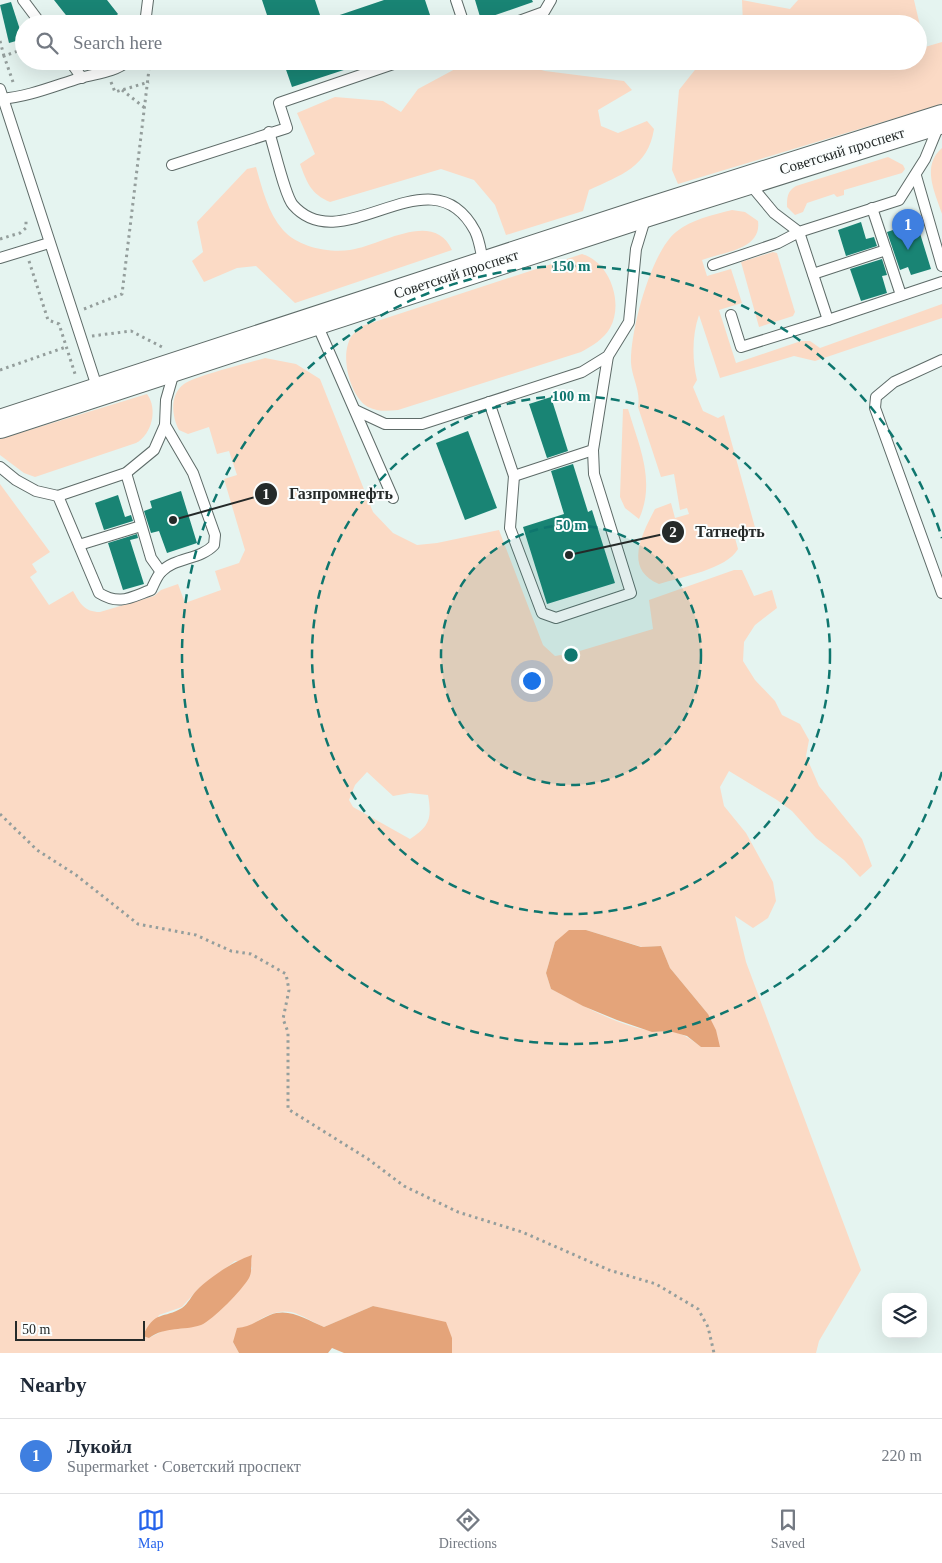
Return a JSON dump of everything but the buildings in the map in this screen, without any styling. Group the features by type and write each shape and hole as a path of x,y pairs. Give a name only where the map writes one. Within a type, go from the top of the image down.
{"main road":[{"name":"Советский проспект","path":"0,424 87,396 175,356 315,320 747,180 942,120"}],"lane":[{"path":"23,0 34,15"},
{"path":"146,15 148,0"},
{"path":"456,0 461,15"},
{"path":"536,15 544,12 551,0"},
{"path":"76,70 82,78"},
{"path":"87,396 49,243 1,96 18,97 112,70"},
{"path":"172,165 286,128 279,103 376,70"},
{"path":"713,264 778,243 799,232 899,200 916,176 942,120"},
{"path":"269,132 292,204 305,215 322,223 337,223 412,200 438,201 458,210 475,232 484,265"},
{"path":"916,176 942,266"},
{"path":"747,180 774,213 799,232 828,320"},
{"path":"872,208 901,296"},
{"path":"489,402 514,476 510,528 542,613 556,618 631,593 594,474 593,450 608,356 629,322 636,249 648,212"},
{"path":"0,258 49,243"},
{"path":"813,274 886,250"},
{"path":"731,315 741,347 942,282"},
{"path":"315,320 393,498"},
{"path":"0,467 16,480 36,491 58,496 126,473 154,450 164,425 166,400 172,379 175,356"},
{"path":"355,410 385,424 422,424 582,372 608,356"},
{"path":"942,360 894,382 876,397 875,408 942,593"},
{"path":"58,496 99,593 110,599 121,600 151,590 161,572 179,562 206,553 214,545 214,535 193,473 164,425"},
{"path":"514,476 593,450"},
{"path":"126,473 151,558 161,572"},
{"path":"79,545 141,526"}],"path":[{"path":"0,41 18,97"},
{"path":"4,56 15,52"},
{"path":"86,318 83,309 122,294 149,70"},
{"path":"122,90 146,108"},
{"path":"0,239 20,233 26,228 24,210"},
{"path":"20,233 48,320 58,324 77,378 87,396"},
{"path":"89,327 95,344"},
{"path":"92,336 131,332 175,356"},
{"path":"0,370 66,347"},
{"path":"0,814 37,850 76,875 138,924 196,935 231,951 252,954 286,974 289,990 283,1019 288,1032 288,1109 368,1159 404,1186 458,1212 522,1232 609,1270 656,1284 698,1309 708,1327 714,1353"}],"shaded area":[{"path":"742,0 790,9 798,0 914,0 918,15 743,15"},
{"path":"942,42 942,104 678,184 672,170 679,90 695,70 927,70 927,46"},
{"path":"453,70 541,70 624,81 632,90 598,110 601,126 618,133 647,121 654,129 651,142 639,161 622,174 589,190 583,211 506,235 495,205 474,180 441,169 330,202 318,195 310,187 300,164 315,154 297,113 335,97 383,101 401,112 418,89"},
{"path":"942,148 942,214 933,188 931,171 932,163"},
{"path":"888,157 903,165 905,169 902,173 844,190 844,195 837,197 834,194 807,203 803,212 795,215 787,207 789,192 796,186"},
{"path":"256,167 273,216 289,236 305,245 332,251 350,250 391,237 420,231 432,232 443,238 452,250 295,303 256,266 237,268 204,282 192,261 203,252 197,222 247,169"},
{"path":"732,210 745,212 758,221 758,231 754,238 747,244 730,252 702,260 707,276 731,269 742,303 719,310 736,363 801,341 810,341 820,348 942,304 942,318 815,361 794,356 720,378 699,315 694,347 694,364 697,380 693,387 703,411 718,418 724,415 756,531 750,532 748,530 735,538 738,549 724,562 703,571 659,584 648,577 641,569 638,560 645,529 655,509 671,503 675,518 689,514 687,508 680,510 674,474 661,477 638,407 639,401 631,363 634,332 644,293 658,256 667,242 676,232 689,224"},
{"path":"773,252 777,253 795,312 793,316 759,327 741,262"},
{"path":"582,254 592,258 600,265 607,274 615,296 614,318 610,328 601,339 589,347 581,352 398,410 383,411 372,409 362,402 357,395 349,378 346,351 350,339 362,326"},
{"path":"265,358 296,364 320,379 373,512 393,533 417,545 437,543 499,530 543,645 555,656 573,653 653,629 649,600 734,570 742,570 754,596 772,590 777,608 755,625 744,642 743,661 755,680 775,701 782,715 800,724 809,740 806,756 819,786 862,839 872,866 860,877 844,860 816,838 792,811 729,771 720,787 724,806 746,833 773,882 776,901 768,918 753,928 735,916 746,962 861,1270 819,1341 816,1353 452,1353 452,1338 409,1315 373,1306 324,1327 295,1313 274,1313 251,1325 233,1342 239,1353 0,1353 0,484 50,552 32,564 37,572 30,577 49,605 73,591 86,609 100,612 154,596 161,590 178,584 185,603 221,590 215,571 239,563 245,550 224,479 237,475 229,451 217,454 209,427 188,434 179,430 174,413 174,400 179,389 190,381","holes":["367,772 393,796 410,793 428,795 429,816 422,830 410,839 353,807 349,800 355,785","586,930 642,947 661,946 670,968 708,1014 701,1047 678,1033 668,1031 653,1032 612,1019 551,989 546,973 555,942","235,1261 250,1261 252,1269 185,1328 167,1329 149,1338 159,1315 182,1307 198,1289"]},
{"path":"147,394 152,407 152,421 146,434 136,443 35,477 24,473 0,455 0,439"},
{"path":"623,409 628,409 641,450 646,477 644,505 639,519 625,508 620,497"},
{"path":"569,930 586,930 641,947 661,946 670,968 708,1014 716,1030 720,1047 701,1047 687,1036 669,1031 652,1032 617,1020 583,1006 551,989 546,973 555,942"},
{"path":"252,1255 251,1272 246,1283 212,1318 194,1327 168,1330 149,1338 143,1336 151,1322 155,1319 182,1308 197,1290 209,1280 230,1265"},
{"path":"373,1306 446,1322 452,1338 452,1353 344,1353 332,1348 328,1353 239,1353 233,1342 237,1328 250,1325 277,1313 298,1315 324,1327"}],"place":[{"name":"Лукойл","path":"908,250"},
{"name":"Газпромнефть","path":"173,520"},
{"name":"Татнефть","path":"569,555"}]}
